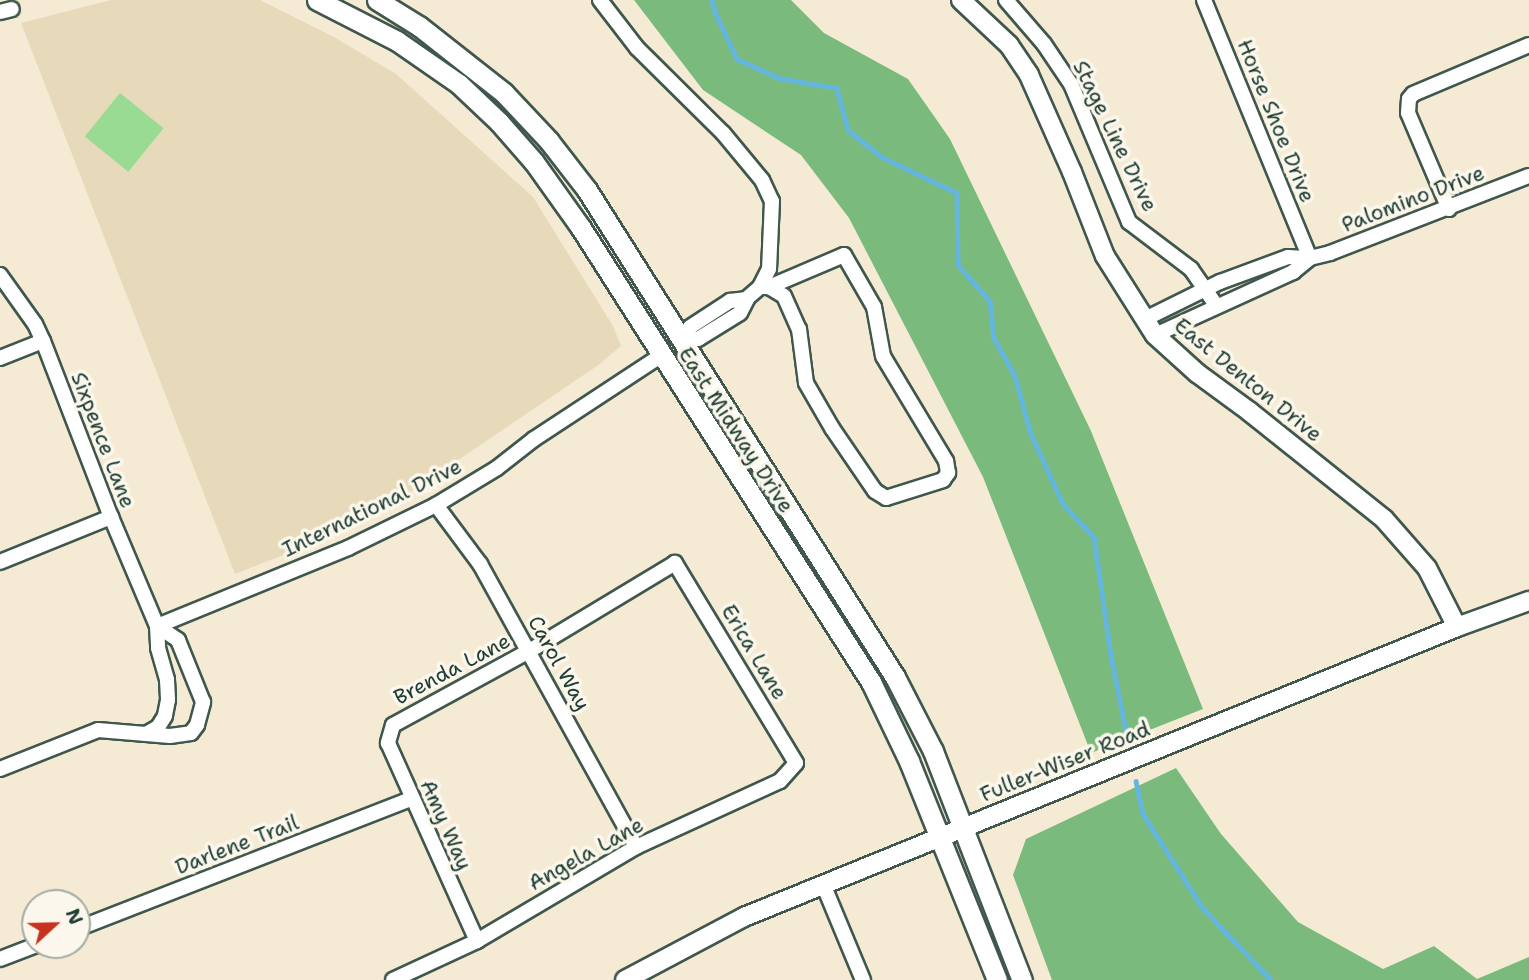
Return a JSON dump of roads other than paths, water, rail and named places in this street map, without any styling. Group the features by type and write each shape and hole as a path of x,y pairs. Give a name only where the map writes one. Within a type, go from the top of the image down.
{"main road":[{"name":"East Midway Drive","path":"317,0 397,41 459,84 499,122 534,162 581,228 871,682 940,836 997,980"},
{"name":"East Midway Drive","path":"377,0 419,26 504,93 549,141 587,190 895,677 933,751 1022,980"},
{"path":"662,355 683,343"}],"street":[{"path":"600,0 637,48 723,133 762,180 772,201 769,269 765,287"},
{"name":"East Denton Drive","path":"961,0 1009,45 1029,75 1063,150 1105,256 1155,335 1197,373 1251,412 1384,519 1427,568 1457,627"},
{"name":"Horse Shoe Drive","path":"1204,0 1310,258"},
{"name":"Stage Line Drive","path":"1009,3 1071,84 1129,222 1173,253 1206,287 1216,305"},
{"path":"1449,209 1408,113 1409,99 1413,94 1529,45"},
{"name":"Palomino Drive","path":"1155,335 1293,272 1310,258 1449,209 1529,176"},
{"path":"683,343 698,339 740,313 746,299 765,287 844,255 874,307 883,356 946,461 948,473 943,480 886,498 876,491 832,428 806,383 799,329 784,296 765,287"},
{"name":"Palomino Drive","path":"1145,319 1206,287 1288,257 1310,258"},
{"name":"Sixpence Lane","path":"0,275 35,324 43,341 111,517 157,626"},
{"path":"0,358 43,341"},
{"name":"International Drive","path":"157,626 348,548 436,505 497,468 534,439 662,355"},
{"name":"Carol Way","path":"436,505 480,564 636,847"},
{"path":"0,562 111,517"},
{"name":"Brenda Lane","path":"393,725 529,651 675,563"},
{"name":"Erica Lane","path":"675,563 796,763"},
{"name":"Fuller-Wiser Road","path":"625,980 744,917 1457,627 1529,601"},
{"path":"146,734 159,727 165,716 168,700 167,680 158,648 157,626"},
{"path":"0,769 98,730 146,734 191,733 198,725 203,702 178,640 157,626"},
{"name":"Amy Way","path":"393,725 388,743 477,941"},
{"name":"Angela Lane","path":"393,980 411,977 477,941 636,847 780,782 796,763"},
{"name":"Darlene Trail","path":"91,924 411,799"},
{"path":"824,884 863,980"},
{"path":"0,959 21,951"}],"waterway":[{"path":"712,0 737,59 779,78 837,88 848,130 882,157 957,193 958,265 990,301 994,338 1015,376 1031,434 1063,504 1094,537 1111,655 1127,736"},
{"path":"1136,781 1143,814 1202,907 1271,980"}]}
